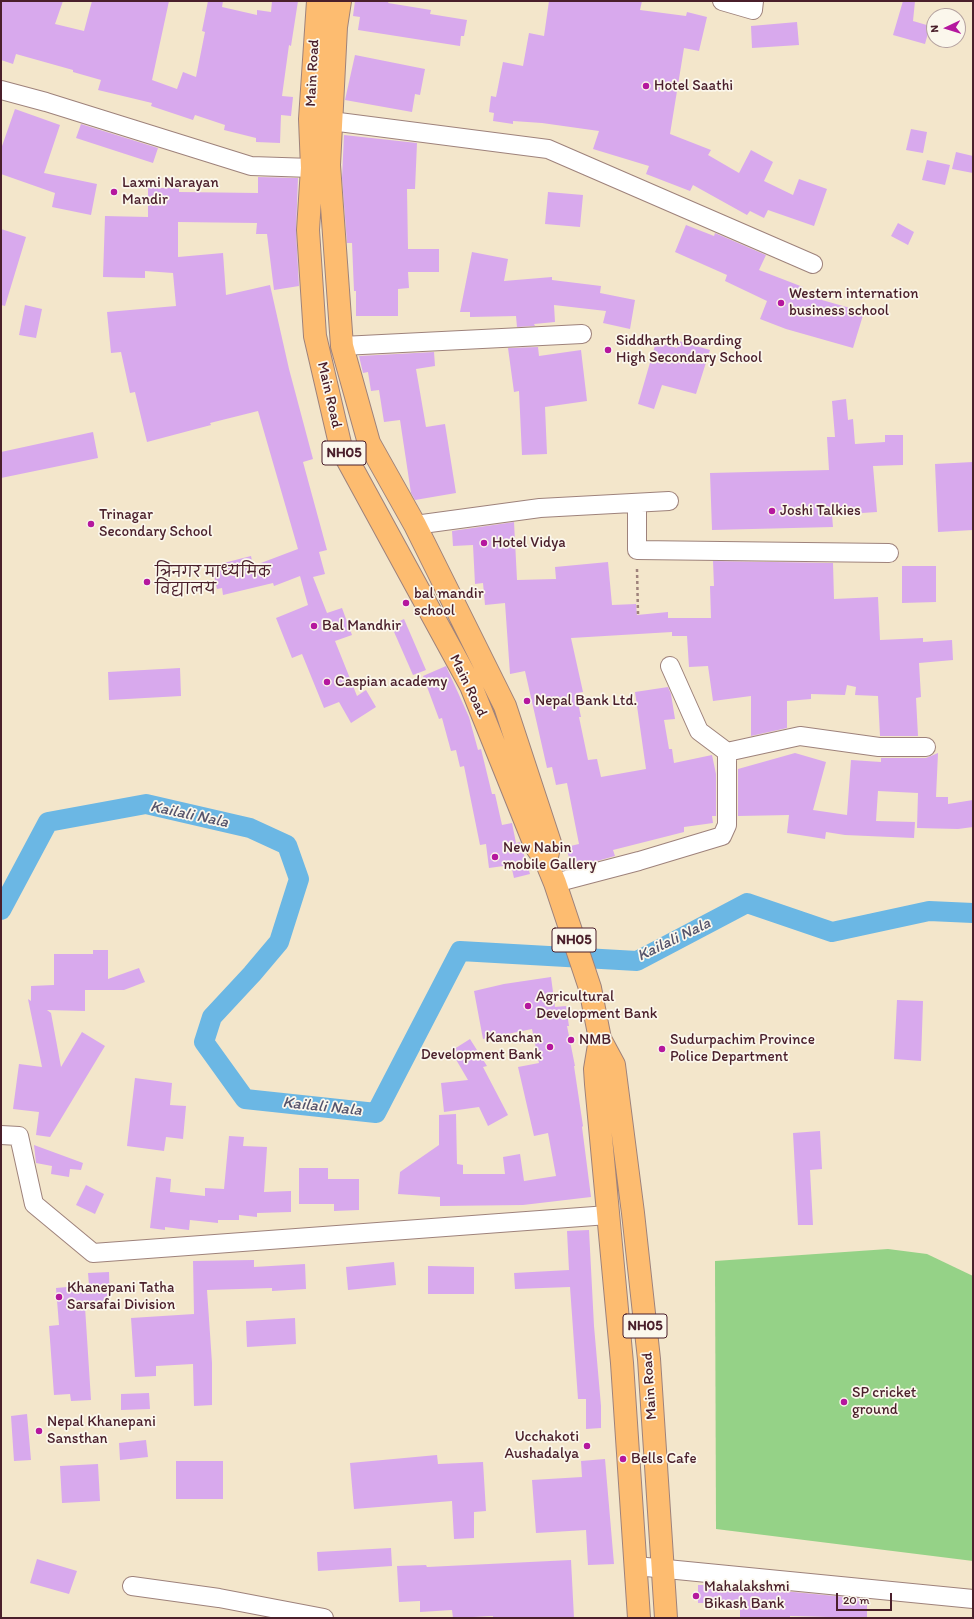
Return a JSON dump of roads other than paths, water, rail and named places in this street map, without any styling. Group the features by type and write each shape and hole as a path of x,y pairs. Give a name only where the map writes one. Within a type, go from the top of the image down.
{"main road":[{"name":"Main Road","path":"318,1 310,118 320,167 342,346 369,443 415,525 505,706 550,843 546,861"},
{"name":"Main Road","path":"340,1 336,27 331,121 320,167 308,230 315,336 341,448 471,686 535,846 546,861 557,888 590,988 600,1039 596,1077 622,1363 639,1618"},
{"name":"Main Road","path":"600,1039 614,1065 620,1104 649,1359 664,1569 666,1618"}],"street":[{"path":"722,1 753,10 754,1"},
{"path":"1,90 46,102 251,166 320,167"},
{"path":"331,121 548,149 813,264"},
{"path":"342,346 582,334"},
{"path":"415,525 540,508 669,501"},
{"path":"637,503 637,550 889,553"},
{"path":"670,666 699,731 727,752 800,736 879,747 926,747"},
{"path":"557,888 638,861 722,836 727,825 727,752"},
{"path":"1,1135 20,1136 34,1204 93,1253 608,1215"},
{"path":"636,1566 973,1598"},
{"path":"132,1586 219,1598 324,1618"}],"waterway":[{"name":"Kailali Nala","path":"1,910 48,822 146,804 250,828 287,845 299,879 279,942 212,1017 204,1042 245,1099 376,1113 460,951 637,961 747,903 832,932 929,911 973,913"}],"place":[{"name":"Hotel Saathi","path":"646,86"},
{"name":"Laxmi Narayan Mandir","path":"114,192"},
{"name":"Western internation business school","path":"781,303"},
{"name":"Siddharth Boarding High Secondary School","path":"608,350"},
{"name":"Joshi Talkies","path":"772,511"},
{"name":"Trinagar Secondary School","path":"91,524"},
{"name":"Hotel Vidya","path":"484,543"},
{"name":"त्रिनगर माध्यमिक विद्यालय","path":"147,582"},
{"name":"bal mandir school","path":"406,603"},
{"name":"Bal Mandhir","path":"314,626"},
{"name":"Caspian academy","path":"327,682"},
{"name":"Nepal Bank Ltd.","path":"527,701"},
{"name":"New Nabin mobile Gallery","path":"495,857"},
{"name":"Agricultural Development Bank","path":"528,1006"},
{"name":"NMB","path":"571,1040"},
{"name":"Kanchan Development Bank","path":"550,1047"},
{"name":"Sudurpachim Province Police Department","path":"662,1049"},
{"name":"Khanepani Tatha Sarsafai Division","path":"59,1297"},
{"name":"SP cricket ground","path":"844,1402"},
{"name":"Nepal Khanepani Sansthan","path":"39,1431"},
{"name":"Ucchakoti Aushadalya","path":"587,1446"},
{"name":"Bells Cafe","path":"623,1459"},
{"name":"Mahalakshmi Bikash Bank","path":"696,1596"}]}
